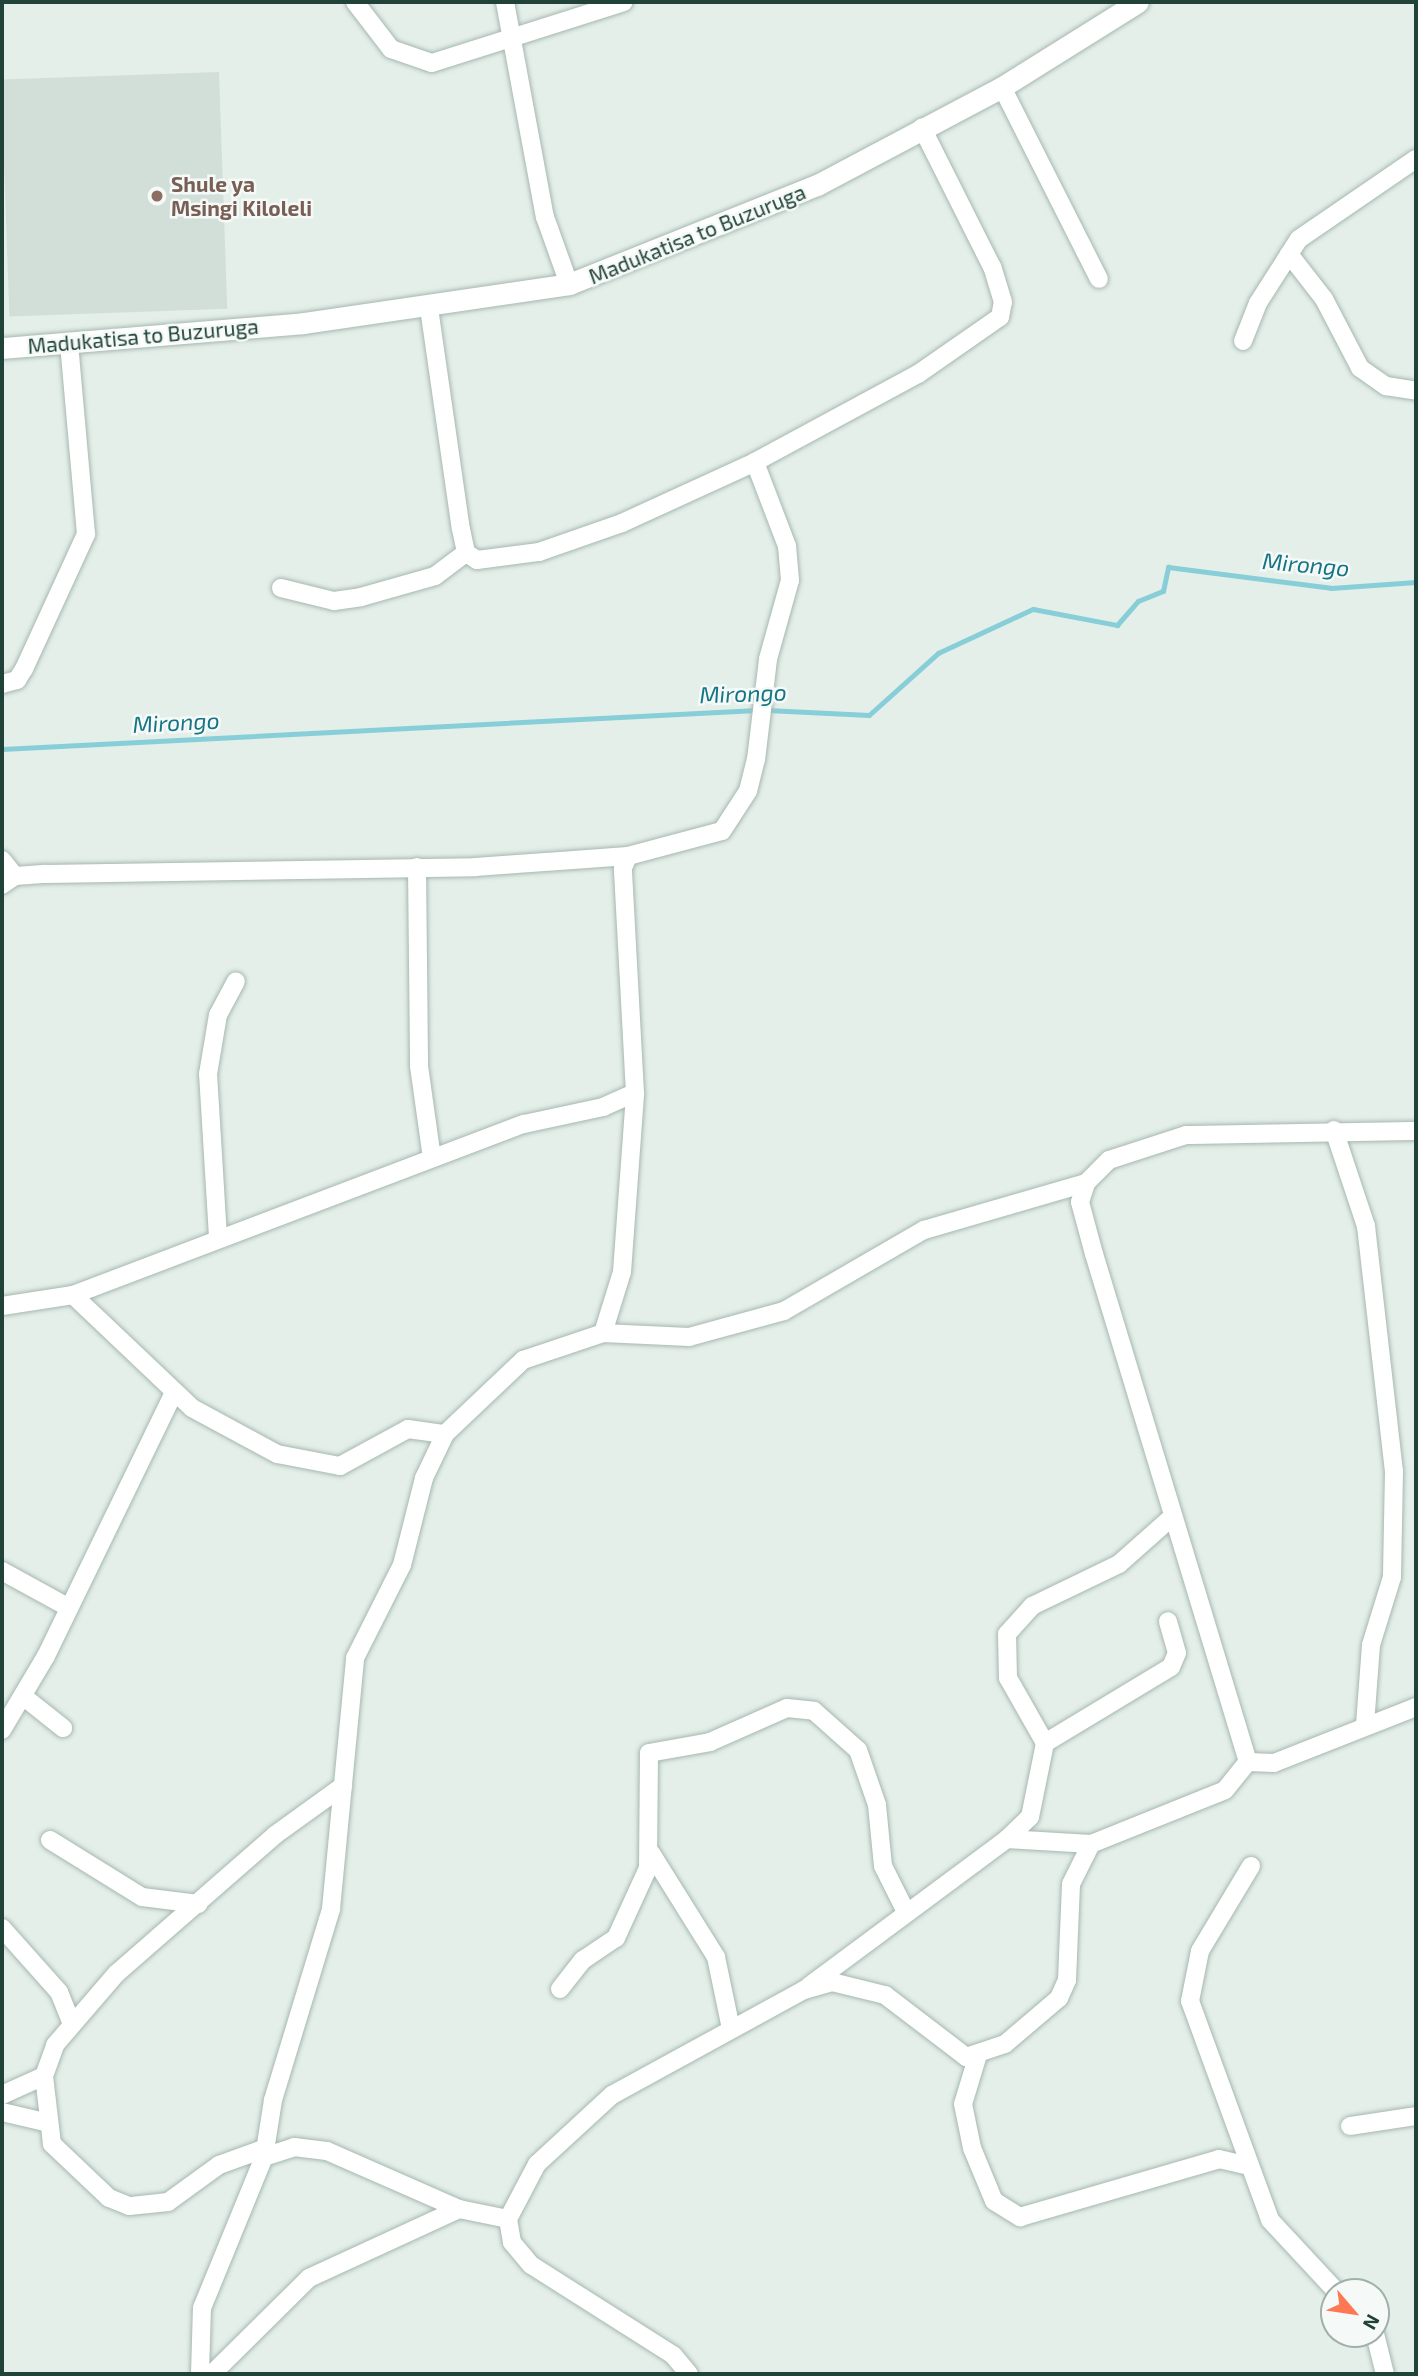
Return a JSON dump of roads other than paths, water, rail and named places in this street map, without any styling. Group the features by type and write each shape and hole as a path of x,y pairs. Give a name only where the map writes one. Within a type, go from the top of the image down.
{"main road":[{"name":"Madukatisa to Buzuruga","path":"2,348 429,308 569,284 732,224 1002,87 1138,2"}],"street":[{"path":"355,2 391,49 432,63 624,2"},
{"path":"505,2 545,217 569,284"},
{"path":"1002,87 1099,279"},
{"path":"466,553 493,562 539,552 622,523 755,462 918,374 1000,317 1003,302 992,267 922,128"},
{"path":"1243,341 1299,239 1415,161"},
{"path":"1289,254 1324,299 1360,368 1386,386 1416,391"},
{"path":"429,308 466,553"},
{"path":"2,684 17,680 24,669 86,534 69,343"},
{"path":"6,872 416,867 628,856 722,831 748,791 762,726 768,659 790,580 787,546 755,462"},
{"path":"281,588 334,601 361,597 435,576 466,553"},
{"path":"603,1333 622,1272 635,1093 621,881 628,856"},
{"path":"416,867 419,1066 432,1158"},
{"path":"218,1237 208,1064 218,1015 236,981"},
{"path":"2,1306 73,1295 218,1237 432,1158 635,1093"},
{"path":"1334,1130 1366,1226 1394,1471 1392,1577 1371,1645 1366,1724"},
{"path":"1248,1762 1080,1202 1086,1183 1109,1160 1186,1135 1334,1130 1416,1131"},
{"path":"200,2374 202,2308 265,2153 273,2099 331,1909 355,1658 402,1564 424,1478 445,1434 523,1360 603,1333 689,1337 784,1311 925,1230 1086,1183"},
{"path":"73,1295 174,1392 276,1454 329,1464 349,1462 408,1429 445,1434"},
{"path":"2,1730 24,1697 66,1606 174,1392"},
{"path":"689,2374 673,2355 531,2265 512,2242 508,2219 537,2164 611,2095 804,1990 1007,1839 1030,1817 1045,1743 1008,1678 1007,1634 1032,1606 1119,1564 1173,1516"},
{"path":"2,1572 66,1606"},
{"path":"1045,1743 1171,1667 1177,1653 1168,1621"},
{"path":"24,1697 63,1728"},
{"path":"560,1989 583,1960 616,1938 652,1853 649,1753 710,1742 787,1708 803,1707 836,1726 858,1750 877,1805 883,1866 906,1912"},
{"path":"1248,1762 1274,1763 1366,1724 1416,1707"},
{"path":"1007,1839 1091,1844 1225,1790 1248,1762"},
{"path":"343,1786 275,1835 117,1973 72,2024 44,2076 45,2122 67,2163 109,2198 146,2209 168,2202 219,2165 294,2147 327,2151 459,2209 508,2219"},
{"path":"50,1840 142,1897 199,1904"},
{"path":"1091,1844 1073,1872 1067,1980 1059,1998 1005,2043 977,2058 963,2104 972,2148 994,2201 1020,2217 1219,2159 1249,2166"},
{"path":"652,1853 716,1957 731,2029"},
{"path":"1251,1866 1200,1951 1189,2001 1270,2220 1324,2278"},
{"path":"2,1928 59,1992 72,2024"},
{"path":"804,1990 851,1982 885,1995 951,2048 977,2058"},
{"path":"2,2095 44,2076"},
{"path":"2,2112 45,2122"},
{"path":"1350,2126 1416,2116"},
{"path":"212,2374 291,2291 459,2209"},
{"path":"1378,2348 1385,2374"}],"waterway":[{"name":"Mirongo","path":"767,710 869,715 938,653 1033,609 1117,625 1138,601 1163,591 1168,567 1331,588 1416,582"},
{"name":"Mirongo","path":"2,749 757,710"}],"place":[{"name":"Shule ya Msingi Kiloleli","path":"157,196"}]}
